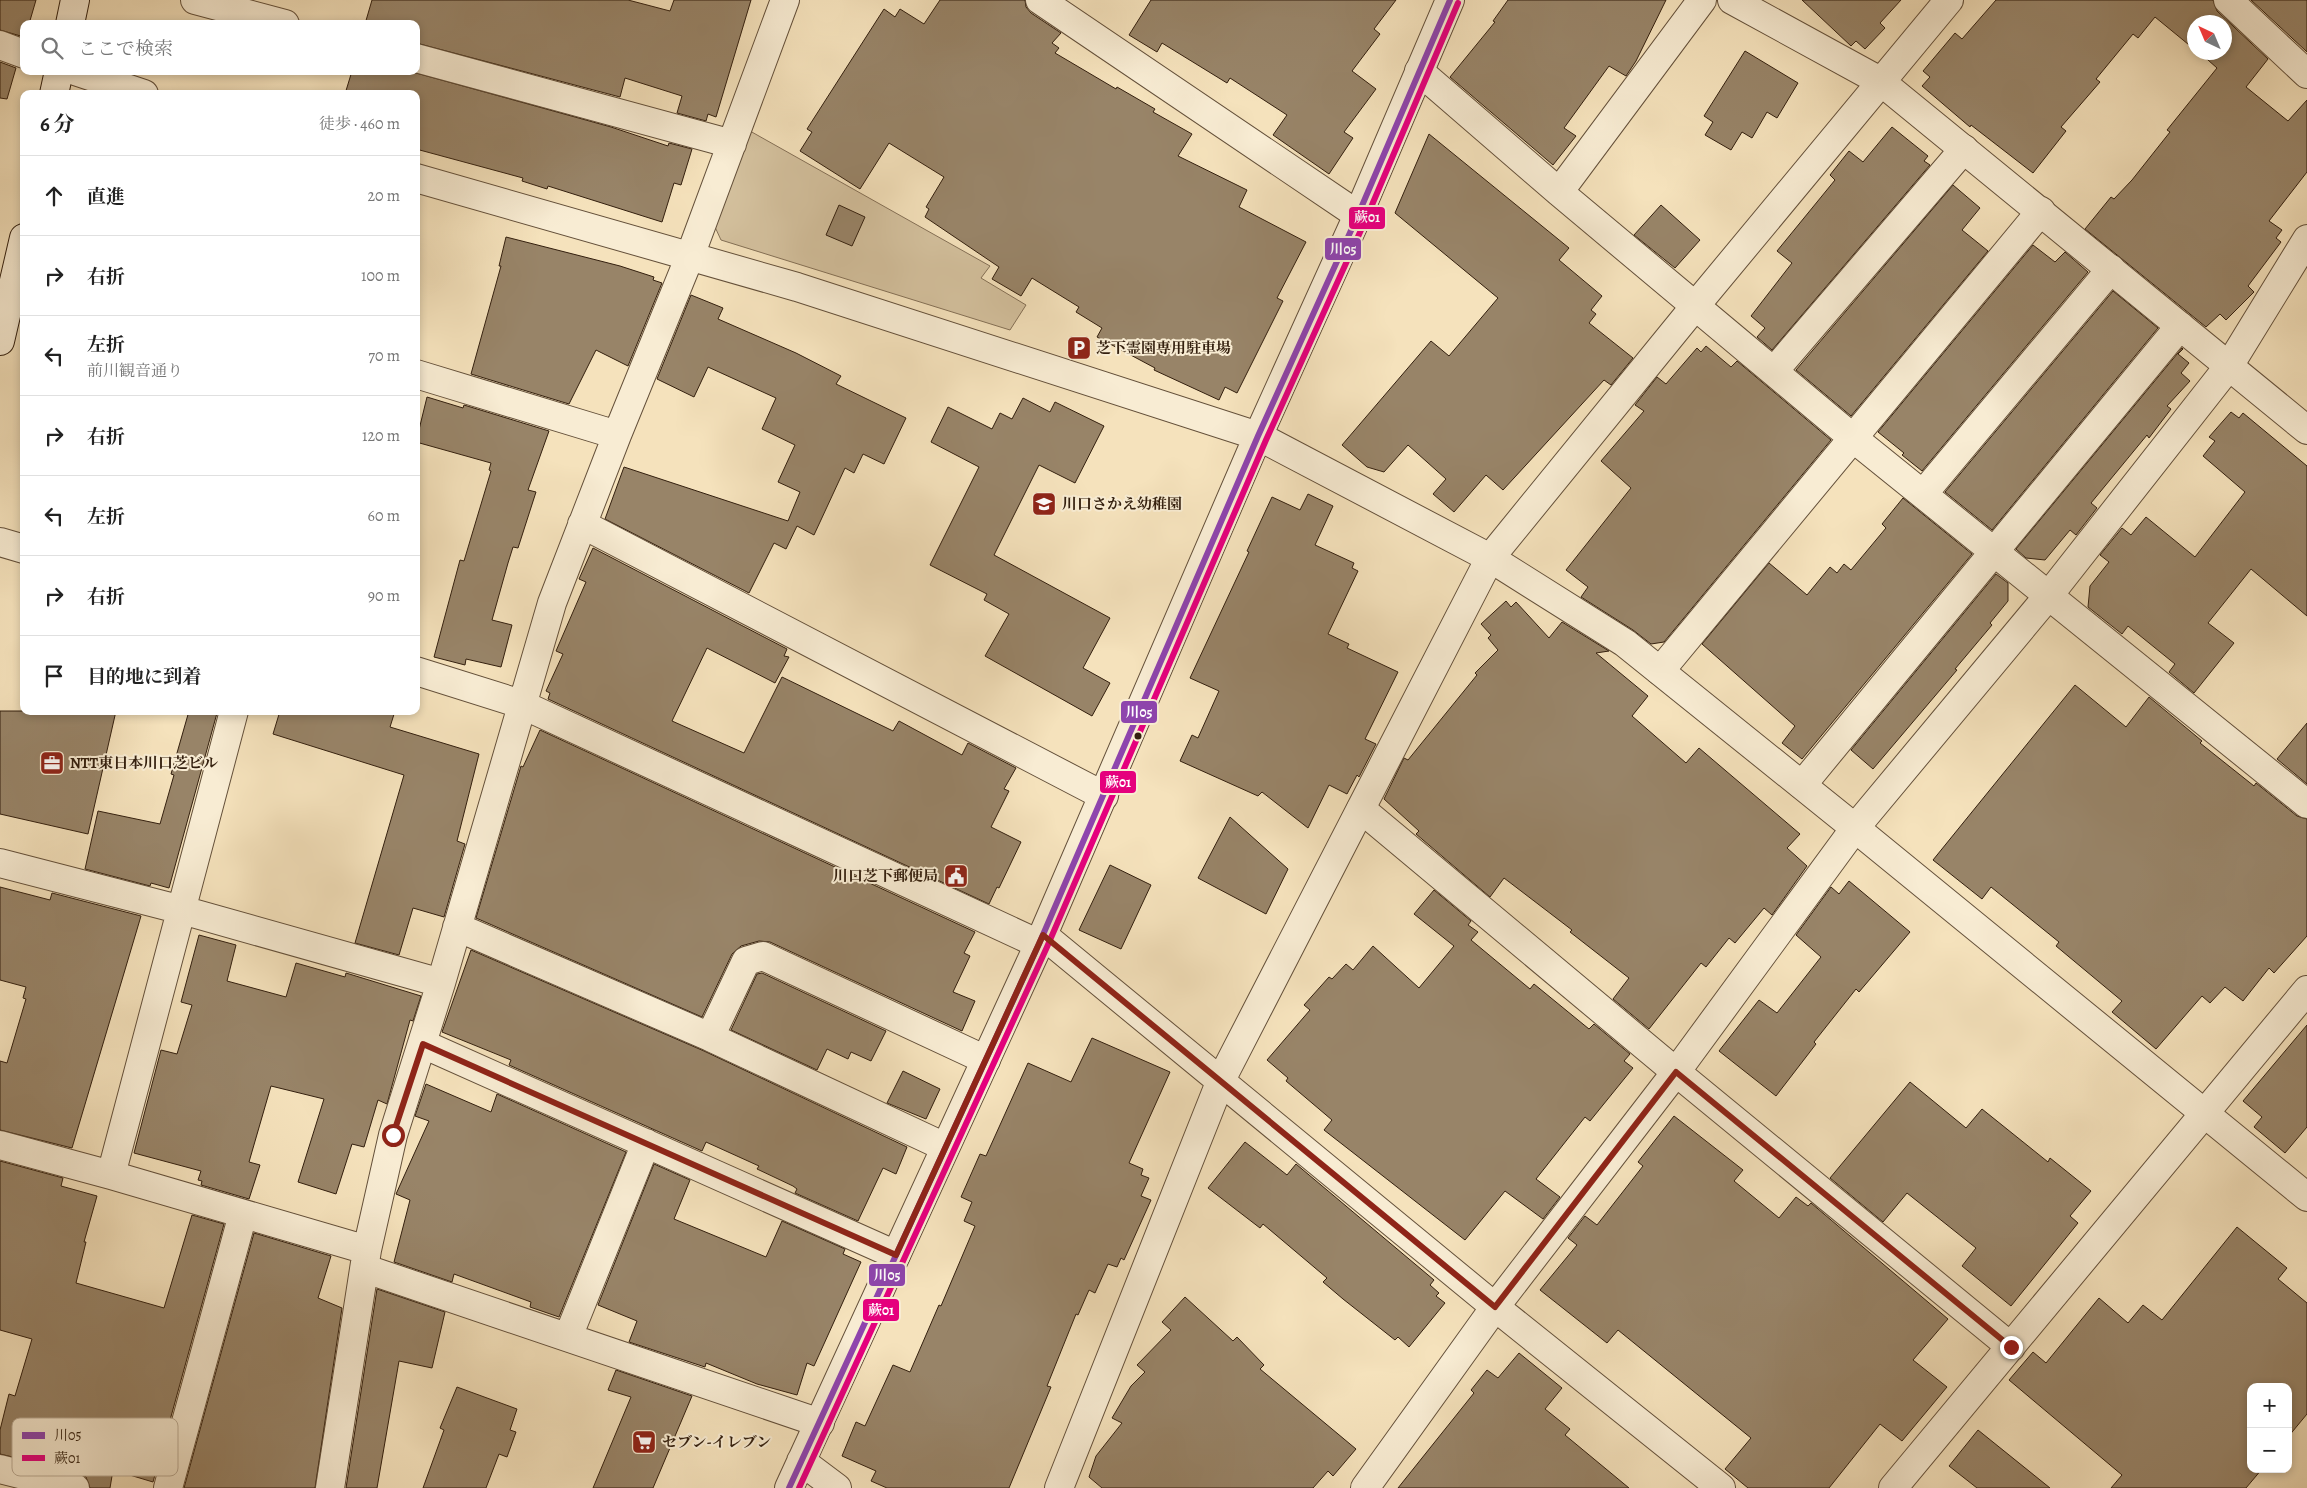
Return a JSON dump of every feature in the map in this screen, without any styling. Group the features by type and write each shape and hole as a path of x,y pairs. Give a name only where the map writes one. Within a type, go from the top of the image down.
{"street":[{"path":"71,20 75,0"},
{"path":"195,0 270,20"},
{"path":"330,1488 366,1260 393,1135 423,1044 521,704 552,603 617,434 690,256 785,0"},
{"path":"1040,0 1358,215"},
{"path":"788,1488 820,1423 1041,939 1258,436 1358,215 1450,0"},
{"path":"1559,192 1702,0"},
{"path":"1732,0 1880,81 2307,430"},
{"path":"1059,1488 1221,1080 1490,558 1880,81 1949,0"},
{"path":"2228,0 2307,74"},
{"path":"0,45 20,52"},
{"path":"420,59 732,144"},
{"path":"1419,71 1559,192 1853,438 2307,804"},
{"path":"55,90 58,75"},
{"path":"87,75 132,90"},
{"path":"1774,371 1964,149"},
{"path":"420,179 797,287 1258,436 1490,558 1624,643 1660,671 2307,1197"},
{"path":"1660,671 2041,211"},
{"path":"1365,1488 1495,1307 1676,1072 1855,828 2049,595 2229,366 2307,239"},
{"path":"0,341 20,261"},
{"path":"1923,494 2111,269"},
{"path":"1802,785 2180,326"},
{"path":"420,375 617,434"},
{"path":"582,524 1104,796"},
{"path":"0,542 20,548"},
{"path":"420,672 521,704 1041,939 1221,1080 1495,1307 1721,1488"},
{"path":"111,1175 233,715"},
{"path":"1361,810 2011,1347"},
{"path":"0,863 182,910 441,983"},
{"path":"457,927 710,1037 946,1147"},
{"path":"710,1037 746,961 763,956 986,1060"},
{"path":"1893,1488 2206,1114 2307,990"},
{"path":"423,1044 896,1255"},
{"path":"568,1337 646,1143"},
{"path":"0,1145 243,1214 568,1337 820,1423"},
{"path":"178,1451 243,1214"},
{"path":"801,1461 837,1488"},
{"path":"28,1476 75,1488"}],"shaded area":[{"path":"750,131 990,266 981,278 1026,305 1010,330 721,240 715,227"}],"building":[{"path":"0,0 36,0 30,20 20,20 20,36 0,30"},
{"path":"372,0 628,0 670,11 674,0 751,0 716,117 708,114 706,121 677,113 682,96 625,78 620,97 420,44 420,20 366,20"},
{"path":"940,0 1025,0 1026,7 1031,13 1061,33 1052,43 1059,48 1055,53 1116,89 1117,87 1155,109 1153,112 1192,134 1178,156 1247,190 1239,207 1306,242 1277,298 1283,301 1237,393 1225,387 1219,400 1154,370 1155,368 1097,337 1102,328 1076,312 1079,307 1032,278 1021,296 992,279 999,267 925,217 929,209 926,207 944,177 889,143 860,189 800,151 812,132 807,129 884,9 895,17 900,9 924,24"},
{"path":"1151,0 1396,0 1374,29 1380,34 1352,71 1376,89 1344,132 1353,138 1329,174 1273,135 1287,115 1230,78 1227,83 1162,43 1157,52 1129,35"},
{"path":"1508,0 1666,0 1636,61 1626,76 1609,66 1564,128 1576,136 1553,165 1450,77 1495,22 1493,21"},
{"path":"1802,0 1901,0 1880,23 1885,28 1865,49 1856,41 1851,46"},
{"path":"1996,0 2213,0 2217,11 2221,15 2187,15 2187,43 2155,17 2138,38 2133,34 2096,79 2100,82 2061,127 2066,131 2033,173 1971,125 1970,127 1922,86 1930,77 1923,71 1955,33 1962,39"},
{"path":"2251,0 2307,0 2307,52 2306,51"},
{"path":"2232,25 2268,59 2246,87 2288,121 2307,100 2307,172 2269,221 2282,230 2276,238 2281,242 2248,286 2254,292 2226,320 2220,314 2206,327 2085,229 2111,197 2114,199 2132,180 2170,132 2167,130 2217,68 2208,60 2232,60"},
{"path":"1745,51 1798,83 1777,118 1767,112 1752,138 1742,132 1731,150 1705,135 1713,122 1704,116"},
{"path":"0,62 16,68 7,99 0,98"},
{"path":"420,74 611,127 668,146 669,143 692,149 681,185 674,183 662,222 548,186 547,189 522,181 523,178 420,150 420,90 346,90 351,75"},
{"path":"1892,127 1928,156 1924,161 1930,165 1772,350 1757,337 1765,328 1751,316 1792,263 1777,251 1835,180 1830,175 1849,151 1863,162"},
{"path":"1429,134 1569,248 1559,260 1602,296 1591,310 1596,314 1589,323 1633,358 1611,385 1604,380 1503,490 1486,475 1454,512 1433,494 1446,479 1408,445 1384,472 1367,467 1342,445 1431,341 1449,356 1498,298 1395,213"},
{"path":"1953,185 1980,208 1962,230 1988,251 1851,416 1796,370"},
{"path":"839,205 865,217 852,246 826,235"},
{"path":"1661,205 1700,240 1675,268 1634,235"},
{"path":"506,237 620,266 654,277 653,280 662,283 628,366 596,350 569,404 471,374 501,266 499,266"},
{"path":"2033,245 2055,262 2065,252 2088,272 1922,471 1902,455 1904,453 1878,432"},
{"path":"2113,291 2158,328 1992,530 1945,492"},
{"path":"691,295 723,308 718,319 796,353 841,376 836,384 906,418 884,464 863,454 854,473 845,468 814,535 797,526 786,549 774,543 749,593 605,519 624,467 788,521 800,492 778,482 795,445 762,429 776,398 708,367 694,397 657,379"},
{"path":"1706,346 1731,367 1737,361 1831,440 1664,642 1651,644 1633,630 1581,597 1588,587 1566,570 1631,488 1601,461 1644,411 1635,405 1657,377 1666,384 1697,348 1701,352"},
{"path":"2182,348 2178,354 2189,363 2181,373 2190,381 2167,406 2171,409 2149,438 2147,435 2091,503 2097,508 2076,535 2070,530 2045,560 2026,558 2016,549"},
{"path":"427,397 463,408 464,405 549,431 528,490 536,492 518,548 513,547 492,620 512,625 501,667 466,659 465,665 434,657 460,560 464,561 491,471 489,470 491,463 420,443 420,426"},
{"path":"1023,398 1050,412 1055,402 1104,426 1075,483 1039,465 994,555 1110,618 1083,668 1110,683 1092,716 985,656 1009,614 984,600 987,594 930,565 979,467 931,442 948,407 992,429 1000,413 1012,419"},
{"path":"2231,412 2239,418 2243,413 2307,466 2307,616 2251,569 2208,623 2234,643 2194,693 2169,672 2175,664 2128,626 2122,634 2088,607 2090,586 2109,562 2100,555 2122,528 2131,535 2146,517 2195,557 2245,492 2203,456 2215,441 2209,437"},
{"path":"1308,494 1333,506 1315,545 1354,563 1352,568 1358,571 1328,634 1349,644 1347,648 1398,672 1365,739 1376,744 1359,777 1357,775 1347,794 1329,785 1308,828 1262,792 1258,796 1180,761 1192,735 1198,738 1219,691 1190,678 1249,552 1247,551 1272,497 1300,510"},
{"path":"1903,498 1972,554 1802,759 1782,743 1795,726 1702,644 1769,563 1807,595 1830,567 1837,573 1844,564 1851,570 1886,528 1882,524"},
{"path":"593,548 787,649 784,656 789,657 775,683 707,648 672,721 744,753 782,677 893,731 899,721 962,755 968,743 1016,768 1004,789 1009,791 991,827 1021,842 999,888 997,887 989,904 548,699 550,693 546,691 563,654 556,651 586,582 579,579"},
{"path":"1996,574 2008,583 2008,601 1990,623 1992,625 1955,669 1957,670 1873,769 1851,750"},
{"path":"1506,601 1511,607 1516,602 1549,638 1562,622 1609,651 1596,653 1648,696 1632,716 1686,763 1699,748 1800,834 1787,848 1807,866 1772,915 1764,908 1735,943 1729,938 1706,967 1701,963 1649,1029 1613,999 1629,978 1570,932 1572,930 1504,878 1490,897 1416,834 1419,831 1384,799 1404,758 1408,760 1477,675 1475,673 1498,650 1488,638 1491,635 1481,624"},
{"path":"2075,685 2126,727 2149,697 2202,741 2200,743 2254,786 2256,783 2297,816 2307,819 2307,936 2274,973 2269,968 2243,1001 2225,987 2210,1003 2202,996 2156,1049 2112,1012 2122,1001 2056,946 2059,942 1991,887 1982,899 1933,860"},
{"name":"NTT東日本川口芝ビル","path":"0,711 20,711 20,715 115,715 88,834 0,814"},
{"path":"188,715 216,715 169,888 151,883 150,886 85,869 98,811 160,824 174,775 171,774"},
{"path":"279,715 394,715 390,727 479,754 457,841 465,844 444,917 413,908 399,955 355,943 404,775 273,734"},
{"path":"2307,723 2307,784 2277,759"},
{"path":"540,730 975,932 964,953 970,956 953,992 975,1001 962,1031 770,942 759,941 741,946 732,954 702,1017 476,918 521,766 523,767"},
{"path":"1230,817 1288,869 1266,914 1198,878"},
{"path":"1110,865 1151,885 1121,949 1079,930"},
{"path":"1849,881 1910,932 1859,992 1856,989 1814,1042 1816,1044 1776,1096 1719,1051 1759,1000 1777,1013 1821,957 1796,935 1831,887 1839,894"},
{"path":"0,887 50,900 52,893 141,916 72,1148 0,1130 0,1061 7,1063 26,999 23,998 26,987 0,980"},
{"path":"1434,890 1471,921 1468,925 1478,932 1471,940 1530,989 1534,984 1589,1029 1594,1024 1630,1054 1624,1061 1633,1068 1590,1121 1585,1117 1536,1179 1560,1197 1543,1219 1505,1191 1465,1240 1324,1130 1332,1120 1286,1081 1288,1078 1267,1060 1310,1010 1304,1005 1329,977 1332,979 1346,964 1353,970 1373,946 1419,988 1454,946 1414,914"},
{"path":"199,935 236,945 227,981 286,997 296,963 345,977 346,973 421,996 413,1021 410,1020 387,1104 378,1100 364,1147 352,1144 336,1194 298,1182 324,1099 271,1086 249,1162 260,1165 249,1199 201,1185 202,1181 198,1180 201,1171 134,1153 161,1050 177,1054 192,1005 181,1002"},
{"path":"471,950 704,1051 907,1147 896,1174 883,1168 858,1221 795,1193 797,1189 793,1186 757,1169 759,1166 706,1142 702,1151 509,1065 511,1060 442,1032"},
{"path":"762,973 886,1031 871,1061 851,1052 848,1059 827,1049 817,1070 731,1030 757,974"},
{"path":"2307,1025 2307,1127 2285,1153 2254,1127 2262,1117 2243,1101"},
{"path":"1092,1038 1170,1072 1129,1163 1143,1169 1141,1175 1149,1178 1141,1196 1151,1200 1124,1260 1121,1258 1117,1267 1108,1264 1095,1293 1089,1290 1078,1315 1076,1314 1047,1386 1051,1387 1009,1488 887,1488 871,1481 876,1471 842,1456 856,1422 865,1426 893,1365 910,1372 939,1305 941,1306 975,1226 964,1221 972,1202 961,1197 980,1154 986,1156 1028,1063 1071,1082"},
{"path":"903,1071 940,1089 926,1119 887,1103"},
{"path":"1910,1082 1966,1128 1982,1109 2048,1162 2050,1158 2091,1191 2070,1216 2078,1223 2011,1306 1962,1266 1976,1248 1907,1193 1883,1222 1830,1178"},
{"path":"426,1084 491,1112 497,1094 626,1152 559,1317 530,1307 531,1302 454,1274 452,1282 394,1262 410,1200 396,1194 429,1121 415,1116"},
{"path":"1674,1116 1743,1170 1734,1181 1779,1218 1796,1197 1808,1206 1811,1203 1948,1319 1913,1360 1947,1387 1902,1441 1880,1424 1829,1488 1748,1488 1725,1469 1751,1438 1618,1330 1607,1343 1540,1290 1577,1245 1568,1238 1585,1216 1597,1225 1643,1166 1638,1162"},
{"path":"1245,1142 1287,1175 1296,1164 1434,1280 1430,1285 1439,1293 1436,1296 1445,1303 1409,1347 1398,1337 1395,1340 1343,1299 1323,1282 1327,1278 1263,1224 1260,1228 1208,1188"},
{"path":"0,1161 63,1178 61,1186 97,1196 84,1242 86,1242 76,1283 164,1308 192,1215 224,1224 171,1418 12,1418 12,1457 0,1454 0,1430 9,1394 15,1396 32,1339 0,1330"},
{"path":"654,1164 690,1180 674,1219 766,1257 782,1221 845,1249 843,1254 861,1262 814,1366 807,1363 797,1395 757,1384 706,1363 705,1367 629,1342 637,1321 598,1305"},
{"path":"2237,1227 2287,1268 2278,1279 2307,1303 2307,1414 2292,1432 2292,1383 2247,1383 2247,1473 2259,1473 2246,1488 2111,1488 2122,1475 2009,1380 2033,1352 2046,1363 2099,1298 2128,1323 2143,1305 2162,1320"},
{"path":"254,1233 331,1256 318,1298 342,1308 315,1488 184,1488"},
{"path":"377,1289 445,1312 432,1368 399,1361 377,1488 346,1488"},
{"path":"1185,1297 1233,1341 1237,1337 1264,1365 1260,1369 1356,1449 1333,1476 1328,1471 1313,1488 1102,1488 1089,1477 1096,1456 1122,1423 1112,1418 1131,1386 1145,1372 1137,1365 1171,1330 1162,1322"},
{"path":"1519,1353 1562,1388 1545,1409 1570,1429 1565,1435 1629,1488 1398,1488 1474,1393 1471,1390 1487,1370 1498,1378"},
{"path":"616,1370 692,1396 653,1488 593,1488 631,1397 608,1390"},
{"path":"457,1387 517,1409 510,1430 516,1432 507,1457 499,1454 486,1488 423,1488 444,1430 440,1428"},
{"path":"1978,1430 2050,1488 1977,1488 1949,1466"},
{"path":"84,1476 112,1476 110,1488 90,1488"},
{"path":"133,1476 155,1476 153,1482"}],"transit line":[{"name":"川05","path":"789,1488 1039,944 1258,436 1358,215 1450,0"},
{"name":"蕨01","path":"799,1488 1047,947 1266,440 1366,219 1458,3"}],"place":[{"name":"芝下霊園専用駐車場","path":"1079,348"},
{"name":"川口さかえ幼稚園","path":"1044,504"},
{"name":"NTT東日本川口芝ビル","path":"52,763"},
{"name":"川口芝下郵便局","path":"956,876"},
{"name":"セブン-イレブン","path":"644,1442"}],"route":[{"path":"393,1135 423,1044 896,1255 1043,935 1495,1307 1676,1072 2011,1347"}]}
